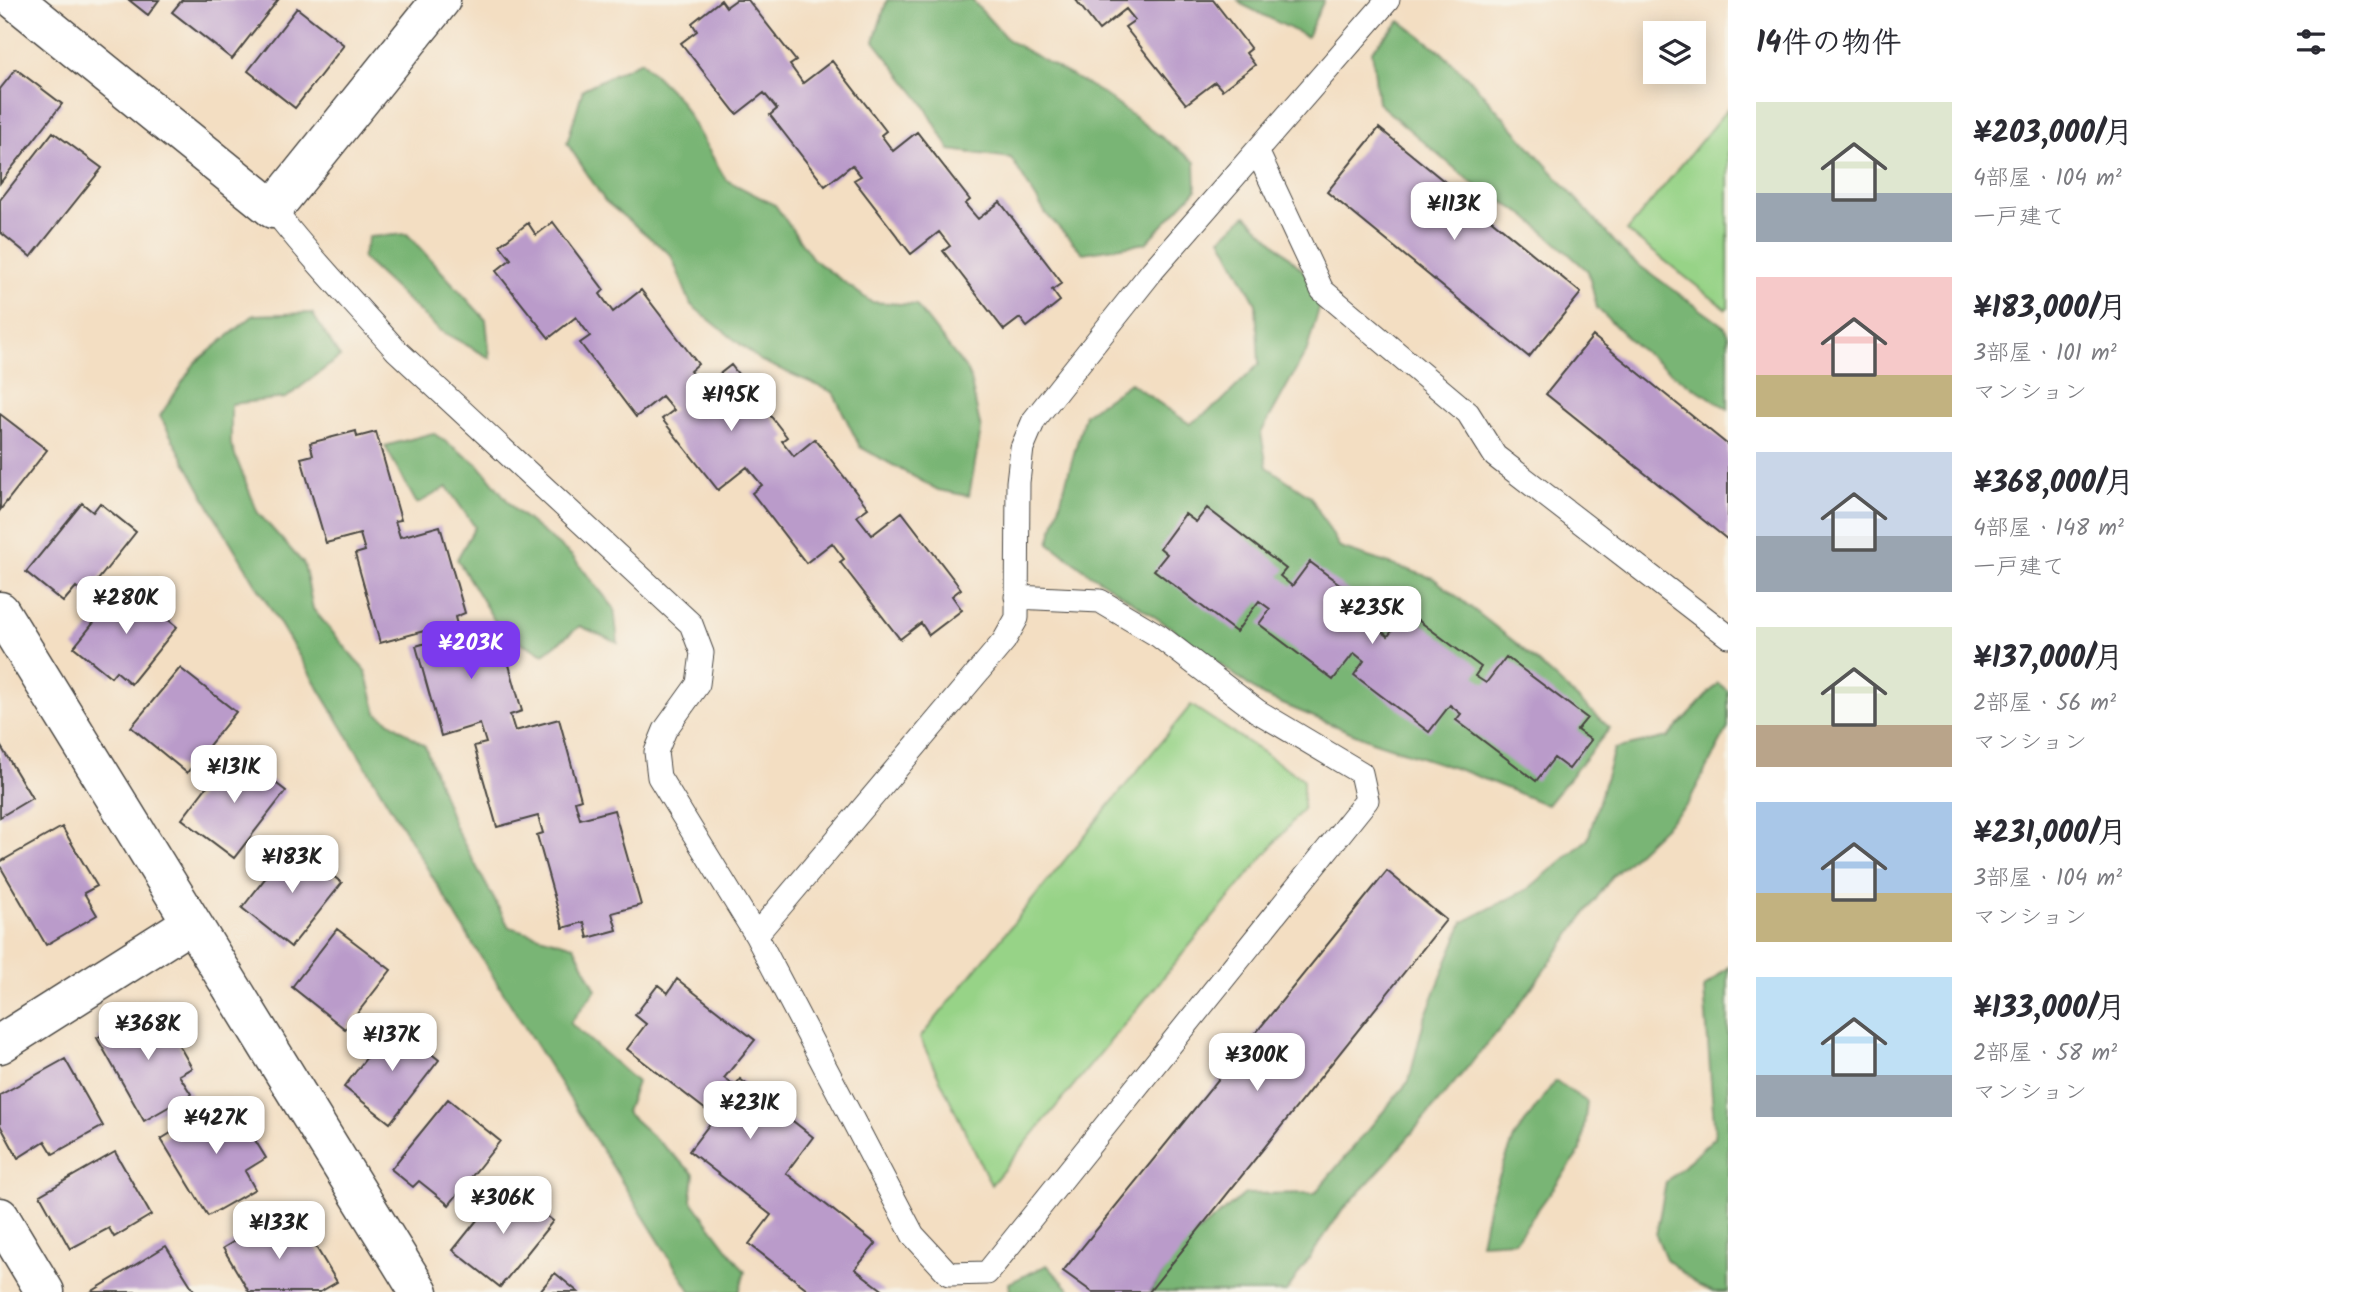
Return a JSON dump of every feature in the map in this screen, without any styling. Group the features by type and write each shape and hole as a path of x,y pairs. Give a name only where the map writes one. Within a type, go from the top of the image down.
{"street":[{"path":"15,0 272,209 441,0"},
{"path":"0,611 419,1292"},
{"path":"0,1044 191,923"},
{"path":"0,1217 45,1292"}],"lane":[{"path":"756,935 1004,641 1017,618 1018,482 1022,448 1034,420 1153,270 1388,0"},
{"path":"1257,151 1322,290 1468,413 1495,456 1728,636"},
{"path":"272,209 298,242 396,350 691,624 702,653 698,684 665,730 656,752 659,777 756,935 913,1235 949,1274 987,1273 1367,800 1361,773 1257,711 1159,636 1100,601 1016,597"}],"green space":[{"path":"887,0 972,0 1008,40 1102,93 1195,162 1196,190 1146,243 1083,253 1046,214 1011,158 950,150 923,103 874,41"},
{"path":"1238,0 1324,0 1307,37 1241,4"},
{"path":"1400,21 1439,50 1473,83 1629,258 1725,327 1728,336 1728,409 1679,378 1636,346 1597,308 1588,271 1526,216 1472,183 1378,103 1372,50"},
{"path":"641,61 679,99 726,180 775,205 813,259 871,302 916,305 969,373 981,430 969,496 938,490 860,447 833,392 761,361 691,305 671,255 605,201 567,143 583,89"},
{"path":"1728,108 1728,307 1726,309 1627,231"},
{"path":"1246,215 1324,291 1307,350 1261,433 1267,467 1310,496 1340,548 1433,578 1516,643 1610,728 1547,805 1469,773 1372,741 1263,696 1173,629 1049,543 1085,414 1130,383 1190,424 1220,403 1259,364 1256,304 1221,238"},
{"path":"407,234 486,320 490,358 439,330 362,258 369,237"},
{"path":"312,313 340,357 286,398 231,404 231,445 258,513 304,564 313,609 366,672 377,713 425,746 454,825 509,927 574,946 596,990 570,1023 637,1082 626,1112 694,1174 691,1200 745,1272 739,1292 691,1292 479,954 216,518 160,416 195,363 254,315"},
{"path":"433,433 479,465 515,510 572,556 614,608 618,643 580,626 544,654 502,633 457,559 475,527 447,487 417,504 385,446"},
{"path":"1718,683 1728,691 1728,728 1687,805 1612,877 1511,1016 1389,1160 1341,1212 1286,1292 1150,1292 1184,1243 1245,1194 1315,1193 1409,1081 1424,1020 1463,922 1528,889 1588,839 1614,749 1668,737"},
{"path":"1191,705 1303,779 1303,809 991,1185 920,1038"},
{"path":"1728,967 1728,1292 1713,1292 1699,1286 1666,1259 1656,1235 1666,1182 1715,1137 1704,988"},
{"path":"1555,1081 1587,1102 1581,1150 1515,1241 1481,1243 1489,1203 1514,1138"},
{"path":"1047,1265 1072,1292 1010,1292 1009,1283"}],"building":[{"path":"129,0 159,0 148,15"},
{"path":"182,0 278,0 232,59 172,12"},
{"path":"721,0 726,7 736,0 748,0 796,61 790,65 803,83 832,61 886,131 881,135 893,151 917,132 970,200 965,204 978,219 1000,202 1062,283 1052,290 1060,301 1027,327 1020,318 1004,330 943,251 950,246 939,232 911,254 854,180 861,176 852,165 825,186 770,115 777,109 764,93 737,114 681,43 697,31 692,23"},
{"path":"1076,0 1213,0 1251,49 1246,53 1255,65 1222,90 1215,82 1186,104 1125,27 1135,20 1126,9 1099,30"},
{"path":"297,8 344,45 295,108 248,71"},
{"path":"16,69 62,104 0,183 0,89"},
{"path":"1379,128 1581,293 1529,357 1327,192"},
{"path":"53,132 102,168 31,257 0,232 0,200"},
{"path":"553,222 604,290 600,294 613,312 641,290 698,364 690,371 703,387 731,365 787,437 782,441 794,456 815,439 868,508 857,516 872,535 902,512 961,589 952,596 962,610 929,635 921,623 900,639 840,562 844,559 832,543 806,563 752,493 762,485 747,467 718,490 662,419 674,410 662,396 636,417 580,343 590,336 576,317 549,338 496,271 511,259 500,245 528,223 536,235"},
{"path":"1593,336 1728,445 1728,540 1546,394"},
{"path":"0,414 47,450 0,510"},
{"path":"356,431 357,437 376,432 401,520 395,521 400,537 440,526 465,613 455,617 459,633 497,622 522,711 510,715 515,731 559,719 581,799 575,801 580,819 614,810 641,905 612,913 617,930 588,938 584,922 563,928 537,835 543,833 538,816 497,827 474,746 486,743 480,724 441,736 416,646 426,643 424,631 380,643 355,554 365,551 360,534 326,543 301,458 313,455 310,443"},
{"path":"82,503 93,512 100,503 136,532 86,595 76,587 63,602 26,572"},
{"path":"1207,508 1286,569 1280,576 1292,586 1310,562 1381,615 1373,625 1388,636 1407,612 1481,667 1475,676 1486,683 1506,657 1587,718 1577,730 1591,740 1569,769 1554,758 1536,781 1456,720 1461,714 1450,705 1429,732 1354,675 1364,661 1354,653 1333,680 1259,624 1270,609 1259,601 1236,632 1154,570 1167,554 1160,548 1185,514 1196,522"},
{"path":"125,584 177,627 131,684 116,671 111,677 74,647"},
{"path":"180,668 236,712 187,773 131,727"},
{"path":"0,745 32,798 0,817"},
{"path":"234,751 286,791 234,858 182,819"},
{"path":"62,827 97,886 84,893 97,915 46,945 0,862"},
{"path":"292,844 342,883 291,947 242,908"},
{"path":"1387,871 1446,920 1149,1292 1092,1292 1063,1271"},
{"path":"337,929 391,970 345,1029 292,987"},
{"path":"677,979 755,1040 724,1078 735,1086 740,1079 813,1137 786,1173 876,1244 855,1269 885,1292 811,1292 749,1244 771,1215 689,1151 715,1117 627,1049 646,1024 635,1015 658,985 668,993"},
{"path":"156,1005 192,1068 179,1075 191,1094 144,1121 97,1038"},
{"path":"393,1023 439,1060 390,1123 344,1087"},
{"path":"65,1059 103,1126 53,1154 45,1141 18,1158 0,1125 0,1095"},
{"path":"229,1098 266,1158 245,1171 255,1189 208,1216 161,1139"},
{"path":"448,1099 500,1141 449,1205 419,1181 413,1187 391,1169"},
{"path":"115,1152 151,1215 114,1237 109,1228 70,1249 40,1195"},
{"path":"506,1184 553,1221 500,1287 453,1250"},
{"path":"278,1215 289,1236 304,1227 337,1282 320,1292 249,1292 223,1248"},
{"path":"166,1246 195,1292 91,1292"},
{"path":"555,1273 578,1292 539,1292"}]}
